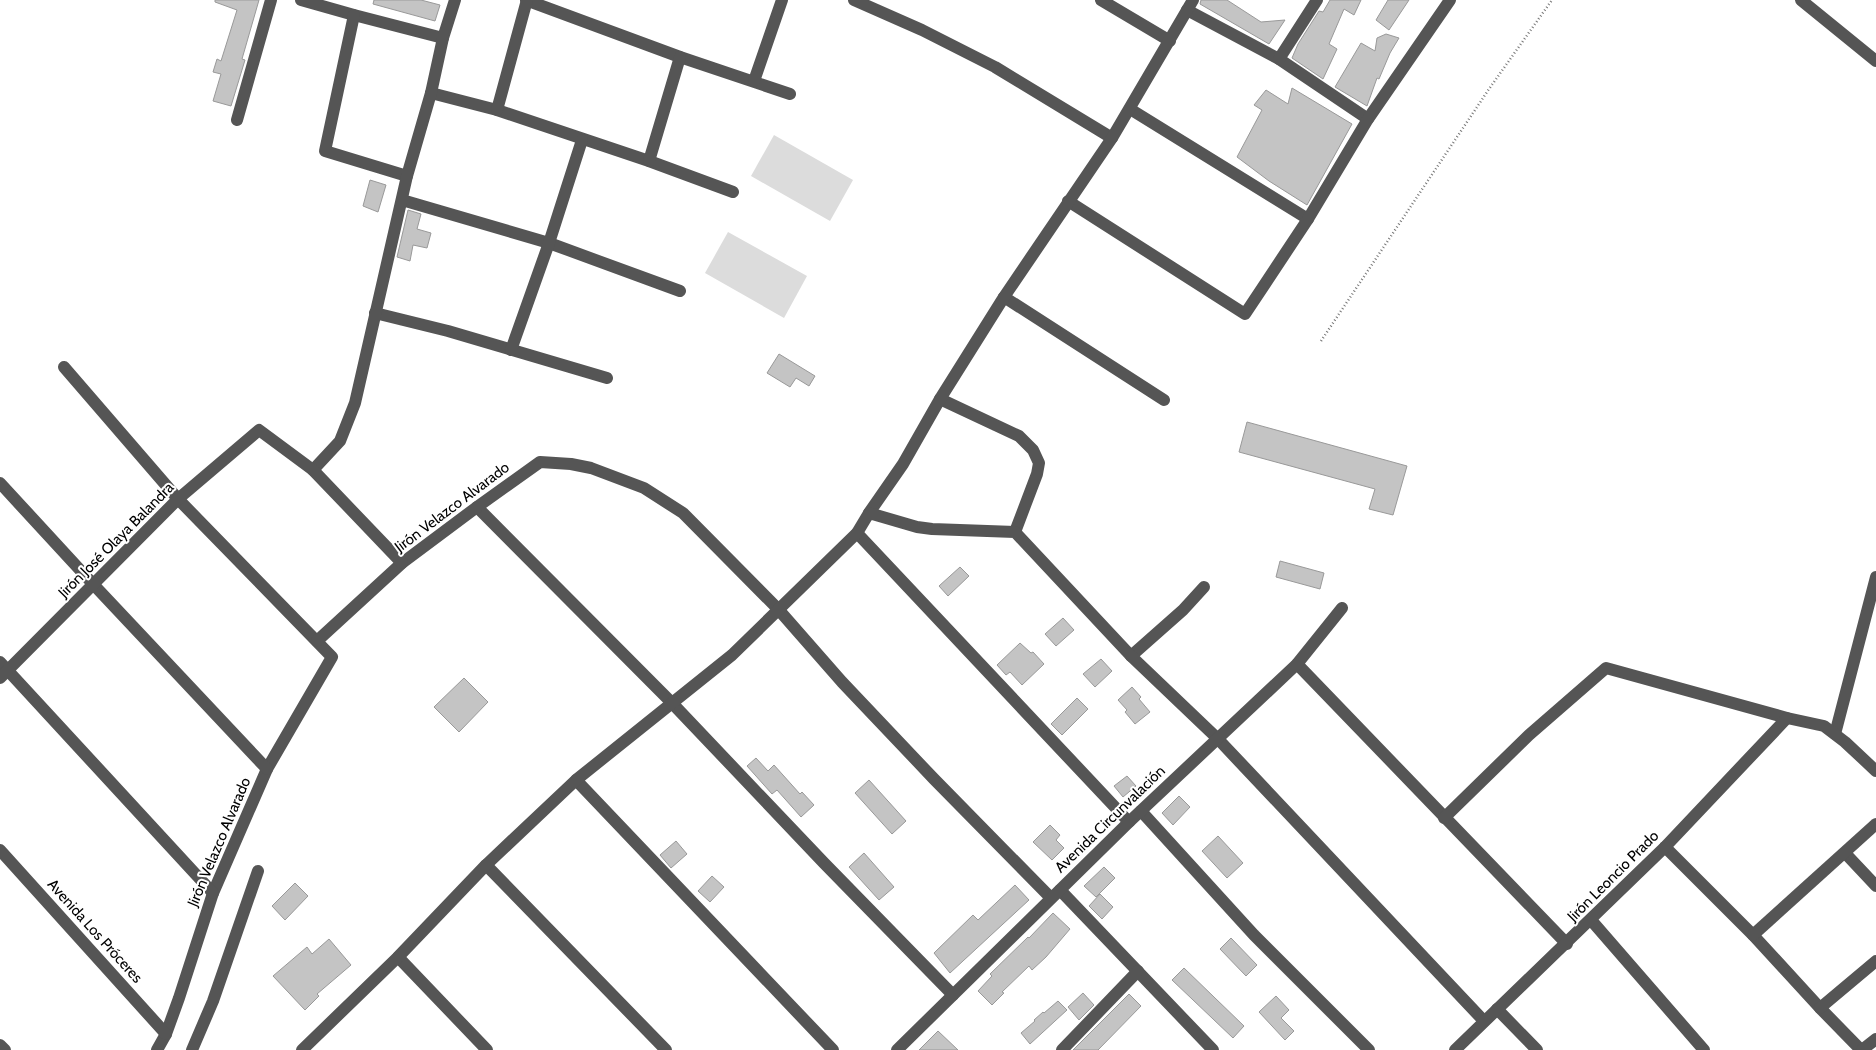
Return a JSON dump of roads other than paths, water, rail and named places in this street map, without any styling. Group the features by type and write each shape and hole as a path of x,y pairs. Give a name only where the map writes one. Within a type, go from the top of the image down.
{"street":[{"path":"237,120 271,0"},
{"path":"301,0 354,16 443,38"},
{"path":"402,563 313,470 340,441 355,403 407,176 431,93 443,38 454,0"},
{"path":"497,110 527,0 680,57 790,94"},
{"path":"754,82 782,0"},
{"path":"854,0 922,30 995,67 1112,138"},
{"path":"1101,0 1170,41"},
{"path":"1279,59 1317,0"},
{"path":"1068,201 1245,314 1308,219 1368,119 1450,0"},
{"path":"1801,0 1876,62"},
{"path":"303,1050 398,957 486,866 576,780 732,655 857,533 904,464 940,398 1004,297 1112,138 1190,5 1279,59 1368,119"},
{"path":"354,16 325,151 407,176"},
{"path":"649,161 680,57"},
{"path":"431,93 497,110 649,161 733,192"},
{"path":"1130,108 1308,219"},
{"path":"511,350 549,243 582,140"},
{"path":"402,200 549,243 680,291"},
{"path":"1004,297 1164,400"},
{"path":"375,313 448,331 607,378"},
{"path":"64,367 178,499 317,641"},
{"path":"940,398 1019,436 1032,450 1039,463 1037,474 1015,532"},
{"name":"Jirón José Olaya Balandra","path":"3,670 178,499 260,430 313,470"},
{"name":"Jirón Velazco Alvarado","path":"157,1050 166,1034 179,998 213,893 267,770 332,657 317,641 402,563 540,462 571,464 592,468 644,488 683,513 778,609 842,682 934,779 1138,971 1212,1050"},
{"path":"0,483 267,770"},
{"path":"476,507 672,704 952,995"},
{"path":"869,514 917,527 932,529 1015,532 1130,656 1218,739 1484,1021"},
{"path":"857,533 1129,822"},
{"path":"1835,734 1876,577"},
{"path":"1130,656 1183,610 1204,587"},
{"name":"Avenida Circunvalación","path":"897,1050 1129,822 1297,664 1342,608"},
{"path":"1297,664 1567,944"},
{"path":"1444,818 1529,736 1606,668 1787,718 1824,726 1876,771"},
{"path":"3,670 213,893"},
{"name":"Jirón Leoncio Prado","path":"1455,1050 1567,944 1665,847 1787,718"},
{"path":"576,780 833,1050"},
{"path":"1141,811 1254,935 1368,1050"},
{"path":"1753,935 1876,824"},
{"path":"1665,847 1753,935 1820,1008 1862,1050 1876,1039"},
{"name":"Avenida Los Próceres","path":"0,850 166,1034"},
{"path":"1845,853 1876,886"},
{"path":"486,866 666,1050"},
{"path":"192,1050 213,1001 258,871"},
{"path":"1591,920 1704,1050"},
{"path":"398,957 487,1050"},
{"path":"1820,1008 1876,961"},
{"path":"1062,1050 1138,971"},
{"path":"1497,1009 1537,1050"},
{"path":"0,1045 5,1050"}]}
